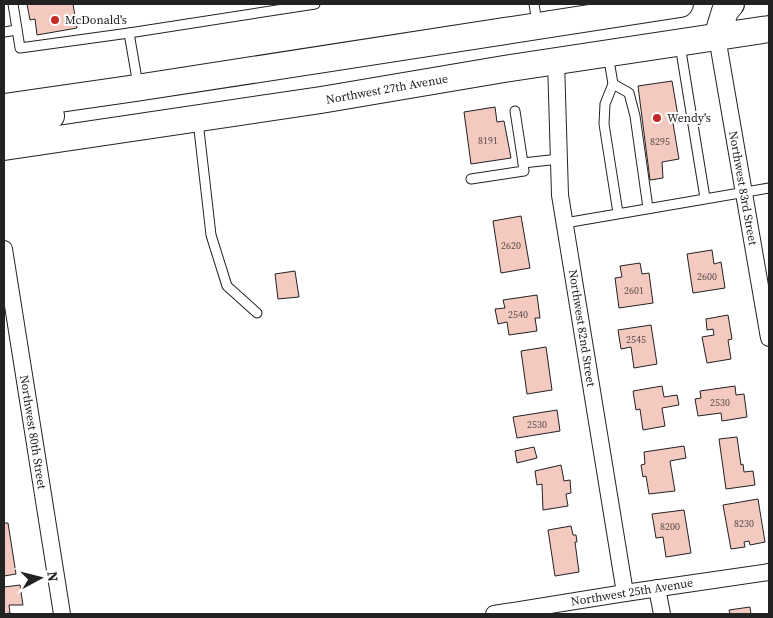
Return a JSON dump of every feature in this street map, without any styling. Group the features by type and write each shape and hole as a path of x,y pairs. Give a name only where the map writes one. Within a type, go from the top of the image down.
{"main road":[{"path":"4,107 226,74 535,14 680,4"},
{"path":"556,61 564,46 580,35 669,21 678,17 692,4"},
{"path":"716,38 726,11 731,4"},
{"path":"504,69 531,38 535,14"},
{"name":"Northwest 27th Avenue","path":"4,147 321,100 504,69 769,29"},
{"path":"170,122 173,105 187,93 226,74"},
{"path":"4,127 102,104 134,88"}],"street":[{"name":"Northwest 83rd Street","path":"716,38 769,338"},
{"name":"Northwest 82nd Street","path":"556,61 560,195 625,593"},
{"name":"Northwest 80th Street","path":"4,249 8,301 62,614"},
{"name":"Northwest 25th Avenue","path":"494,614 769,572"},
{"path":"657,588 662,614"}],"lane":[{"path":"13,4 20,48 315,4"},
{"path":"4,32 17,30"},
{"path":"129,33 134,88"},
{"path":"680,43 705,198"},
{"path":"608,54 613,84 605,104 604,124 618,213"},
{"path":"613,84 629,93 635,116 648,208"},
{"path":"471,179 524,171 515,111"},
{"path":"198,118 212,234 227,286 257,313"},
{"path":"523,163 559,160"},
{"path":"565,223 769,188"}],"building":[{"name":"McDonald's","path":"27,4 73,4 77,28 37,35 35,19 30,20"},
{"path":"672,81 679,122 673,123 679,159 662,162 663,178 650,180 638,86"},
{"path":"495,107 497,122 504,121 511,158 471,164 464,112"},
{"path":"521,216 530,268 501,273 493,221"},
{"path":"712,250 714,264 721,262 725,288 693,293 687,254"},
{"path":"640,263 642,274 649,273 653,303 619,308 615,278 622,277 620,266"},
{"path":"295,271 299,297 278,299 275,274"},
{"path":"537,295 540,318 535,318 537,331 509,335 507,322 498,324 495,309 505,308 503,300"},
{"path":"728,315 732,339 728,340 731,359 707,363 702,337 714,335 713,329 707,330 706,319"},
{"path":"651,325 657,364 634,368 631,347 621,349 618,330"},
{"path":"546,347 552,390 527,394 521,351"},
{"path":"662,386 664,397 677,395 679,405 662,408 665,426 643,430 640,409 636,410 633,391"},
{"path":"735,386 736,395 744,394 747,417 722,421 721,413 698,416 695,399 701,398 700,391"},
{"path":"557,410 560,431 517,438 513,417"},
{"path":"737,437 741,465 743,464 744,472 753,471 755,485 726,489 719,439"},
{"path":"684,446 686,458 670,461 675,491 649,494 646,476 643,477 641,465 645,464 644,452"},
{"path":"534,447 537,458 517,463 515,451"},
{"path":"561,465 564,481 570,480 571,493 566,494 568,506 543,510 542,484 537,485 535,471"},
{"path":"758,499 765,542 750,545 749,541 744,542 745,547 731,549 723,505"},
{"path":"684,510 691,553 666,557 663,537 656,538 652,514"},
{"path":"4,523 8,523 16,574 4,576"},
{"path":"571,526 573,535 576,535 577,542 575,542 579,572 555,576 548,530"},
{"path":"20,585 23,605 9,605 10,613 4,614 4,587"},
{"path":"750,607 751,614 730,614 729,610"}],"place":[{"name":"McDonald's","path":"55,20"},
{"name":"Wendy's","path":"657,118"}]}
